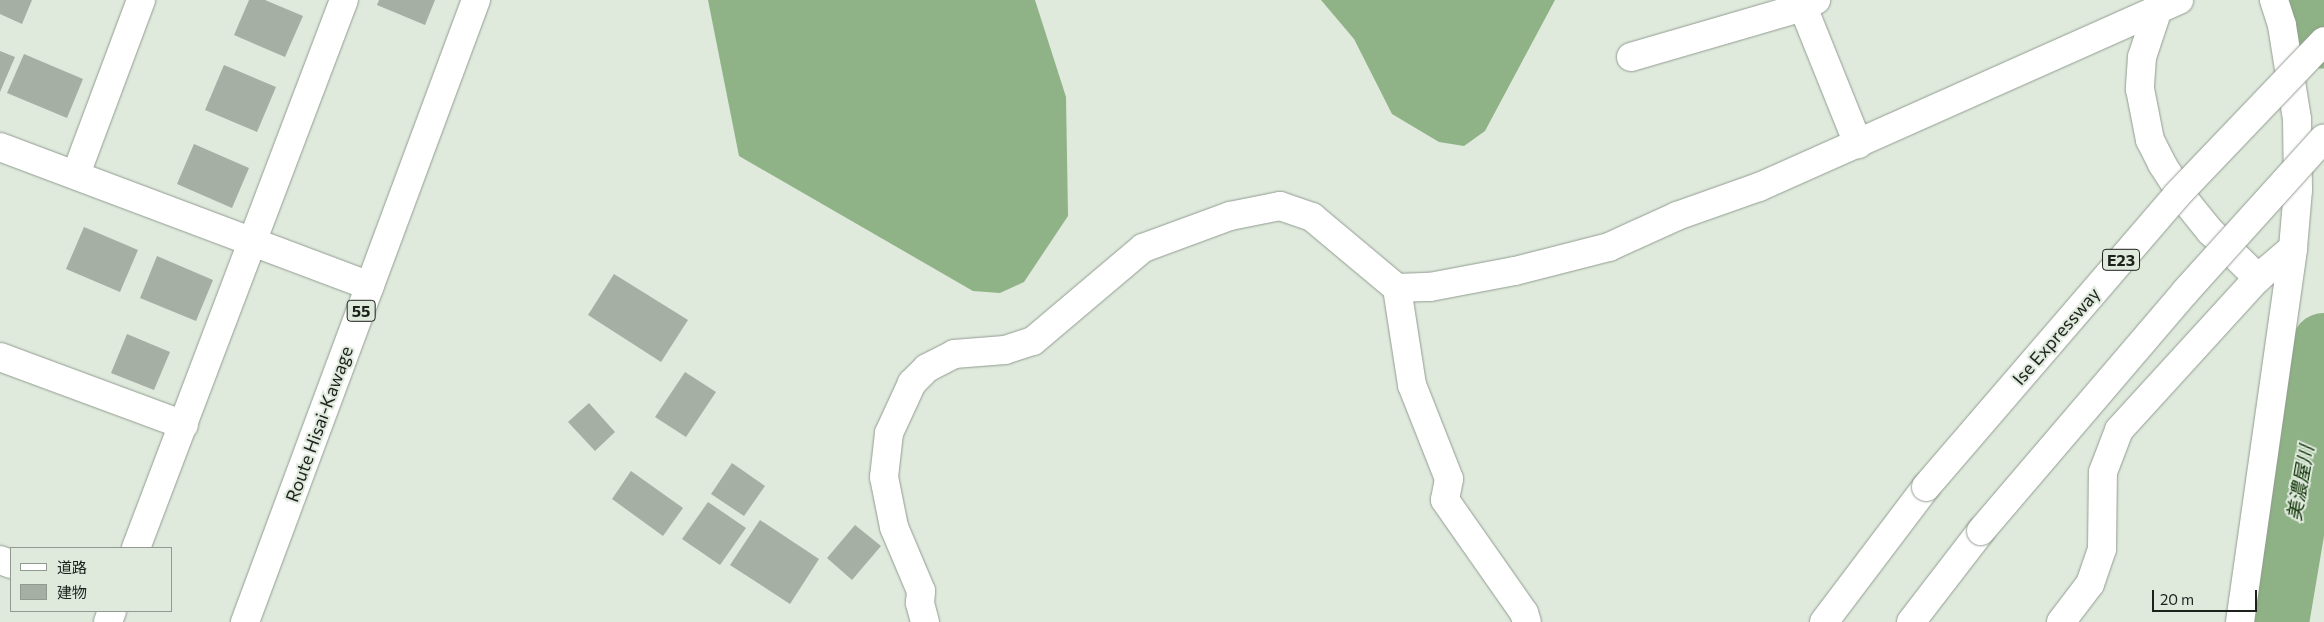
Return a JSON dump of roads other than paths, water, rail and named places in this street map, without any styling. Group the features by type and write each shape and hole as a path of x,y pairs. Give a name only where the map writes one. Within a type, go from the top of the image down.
{"main road":[{"path":"76,174 141,0"},
{"path":"136,547 344,0"},
{"name":"Route Hisai-Kawage","path":"245,622 476,0"},
{"path":"2240,622 2294,248 2298,190 2297,119 2282,25 2274,0"},
{"path":"1631,58 1809,4 1858,144"},
{"path":"2168,4 2142,57 2140,89 2150,140 2162,164 2188,204 2211,232 2258,278"},
{"path":"1397,288 1430,287 1515,271 1609,247 1676,216 1759,187 1858,144 2168,4"},
{"name":"Ise Expressway","path":"1824,622 1926,487 2176,196 2324,41"},
{"path":"1910,622 1981,531 2185,292 2324,138"},
{"path":"0,146 370,286"},
{"path":"925,622 920,603 921,590 894,527 884,477 889,434 912,383 927,368 954,354 1004,350 1034,341 1143,248 1253,209 1280,206 1312,217 1397,288 1412,385 1449,479 1445,500 1524,613 1527,622"},
{"path":"2061,622 2090,584 2102,549 2103,472 2119,430 2258,278 2294,248"},
{"path":"0,357 184,425"}],"waterway":[{"name":"美濃屋川","path":"2318,0 2324,37"},
{"name":"美濃屋川","path":"2277,622 2324,345"}]}
